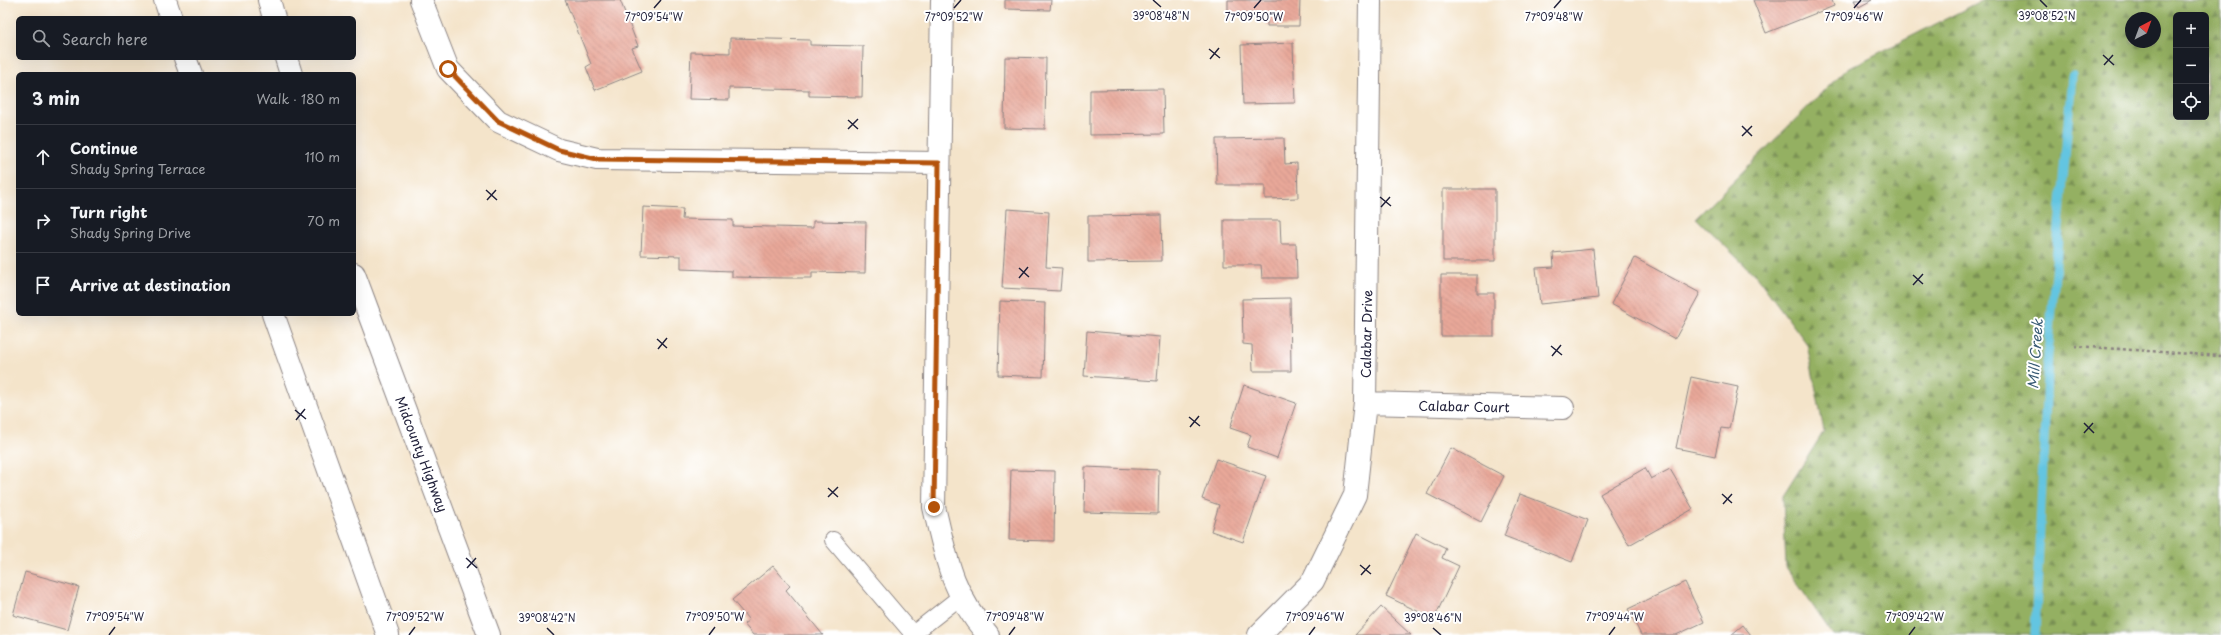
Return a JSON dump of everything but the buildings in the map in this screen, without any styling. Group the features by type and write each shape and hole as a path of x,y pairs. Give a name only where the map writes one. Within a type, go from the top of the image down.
{"street":[{"path":"165,0 170,16"},
{"path":"269,0 273,16"},
{"path":"421,0 448,69 498,121 559,150 597,159 939,163"},
{"path":"942,0 934,507 948,565 960,597 988,635"},
{"name":"Calabar Drive","path":"1259,635 1313,581 1355,495 1365,404 1370,0"},
{"path":"186,60 189,72"},
{"path":"286,60 290,72"},
{"name":"Midcounty Highway","path":"356,279 489,635"},
{"path":"274,316 388,635"},
{"name":"Calabar Court","path":"1365,404 1562,408"}],"lane":[{"path":"833,540 913,634 960,597"}],"path":[{"path":"2075,346 2221,356"}],"green space":[{"path":"1983,0 2221,0 2221,635 1833,635 1786,567 1783,496 1824,431 1807,344 1757,277 1696,218 1845,70"}],"waterway":[{"name":"Mill Creek","path":"2035,635 2048,355 2072,76"}],"route":[{"path":"448,69 498,121 559,150 597,159 939,163 934,507"}]}
